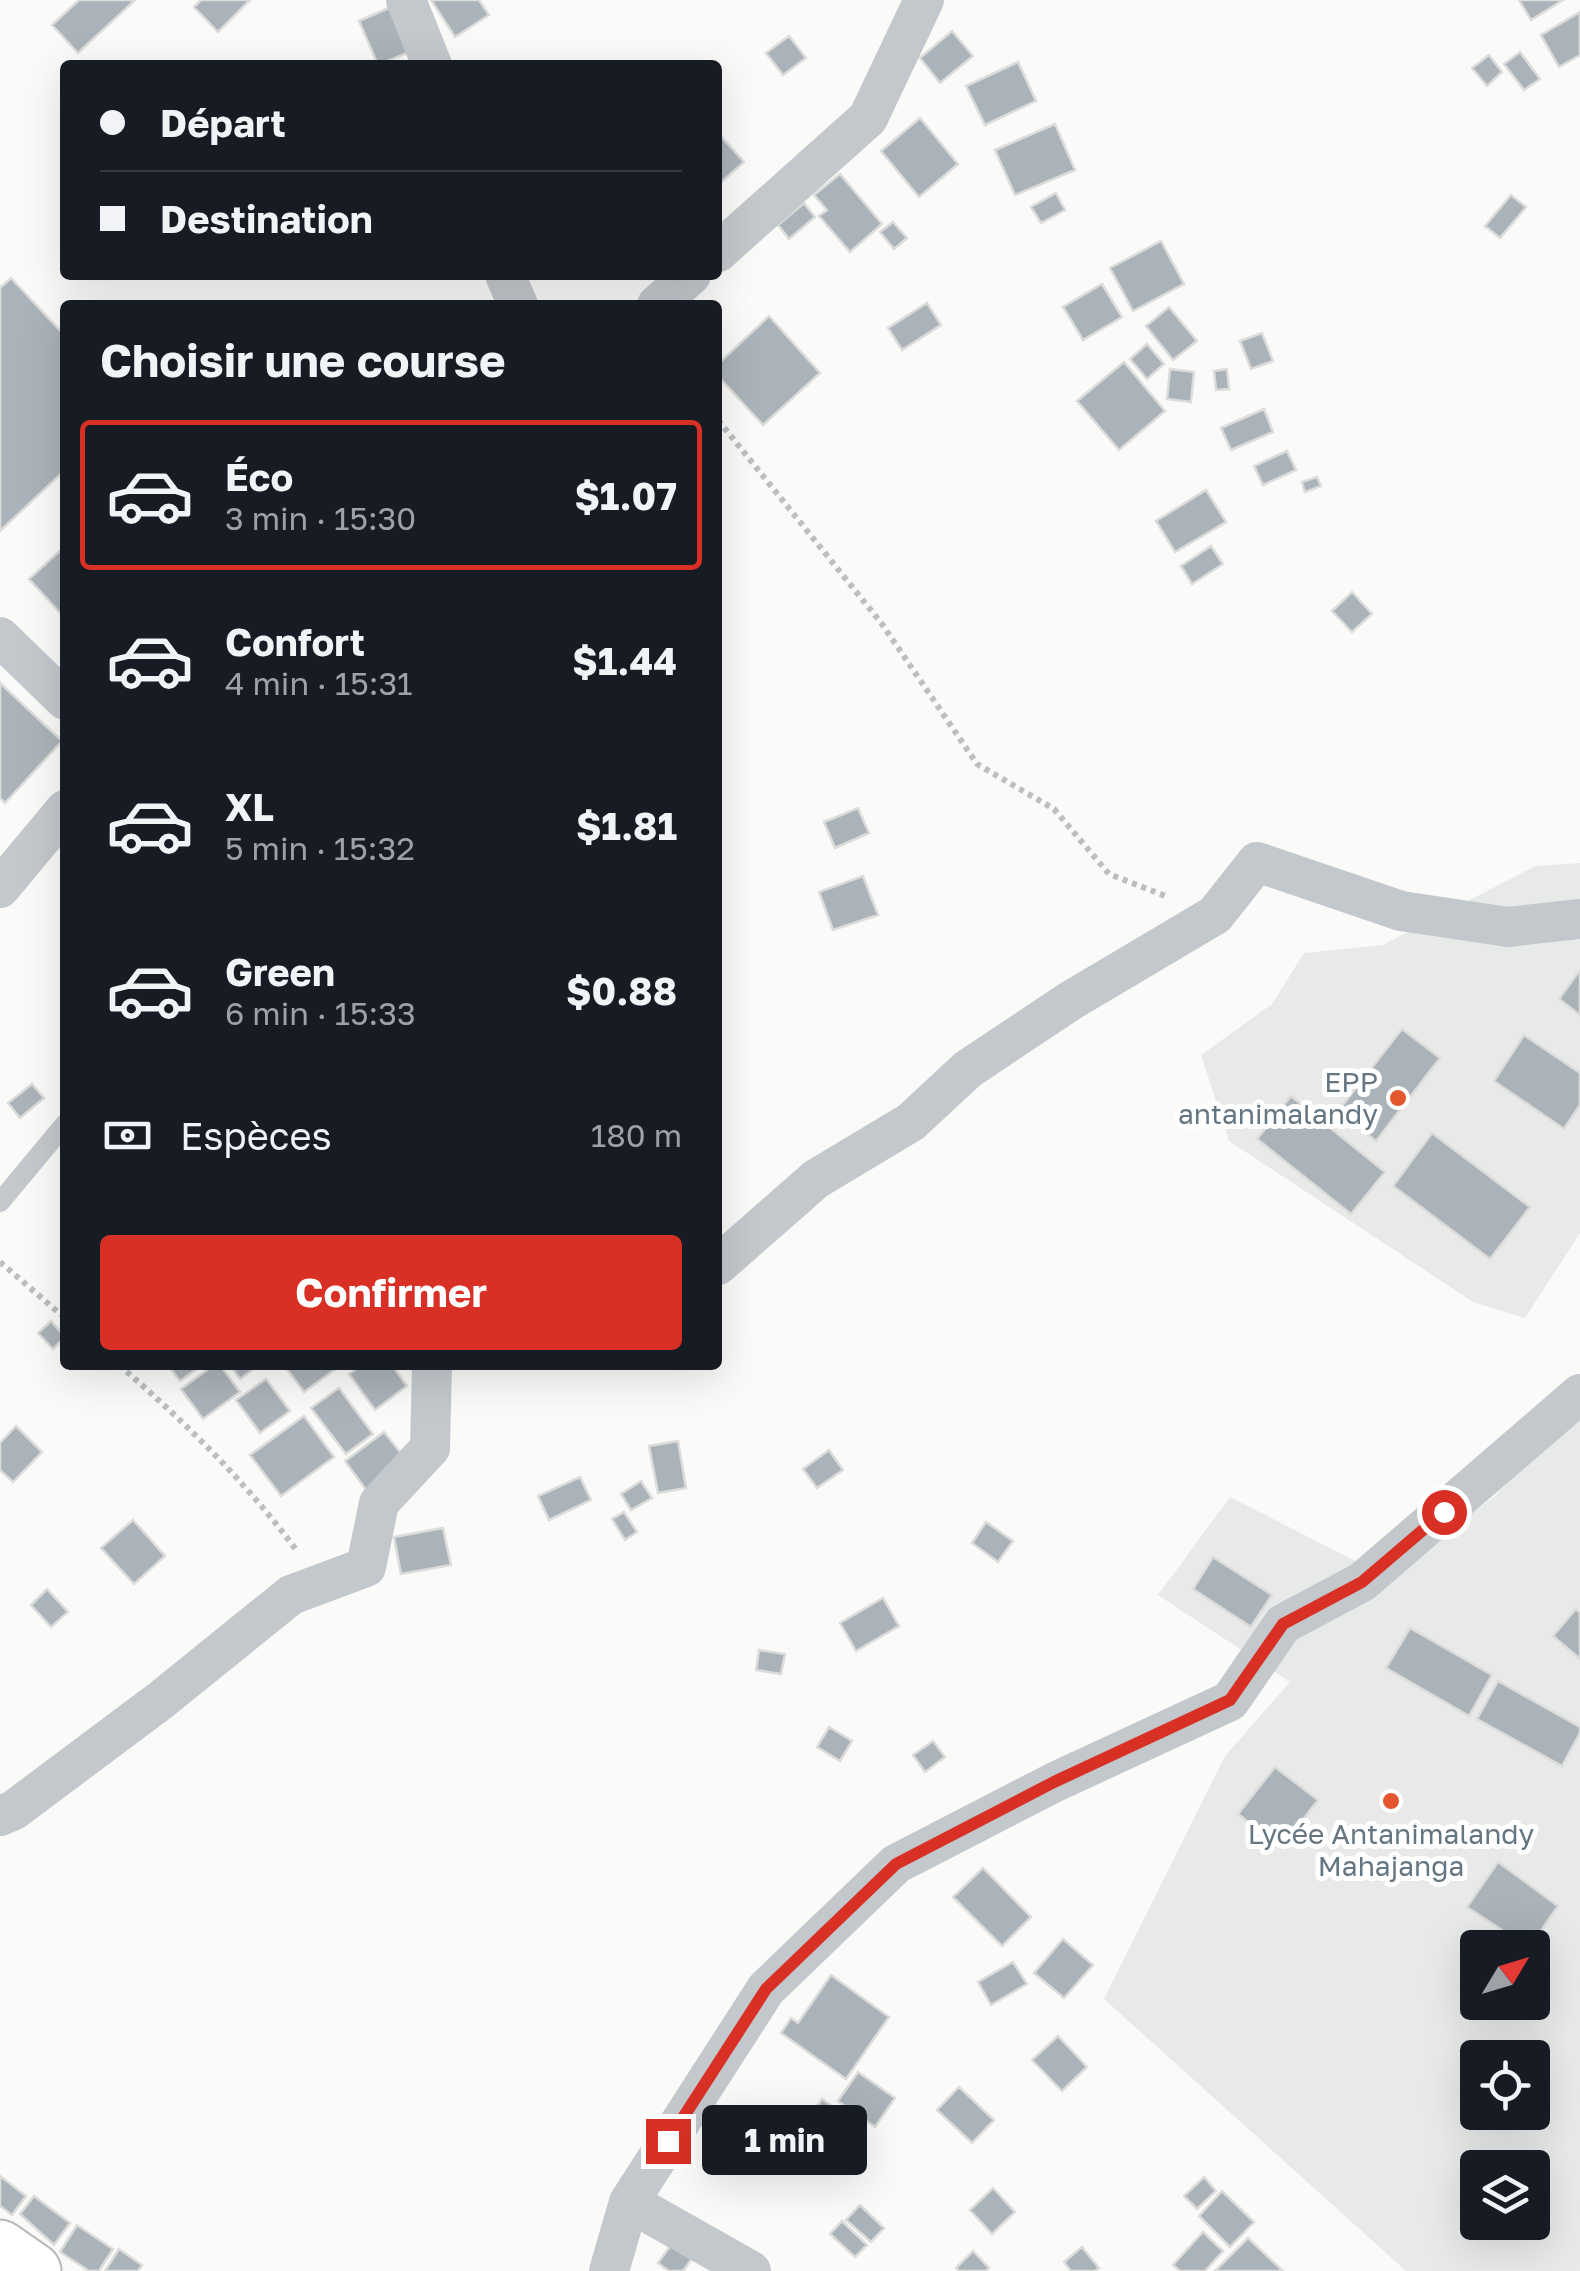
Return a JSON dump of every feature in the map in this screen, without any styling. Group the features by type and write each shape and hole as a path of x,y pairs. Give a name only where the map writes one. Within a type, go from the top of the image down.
{"main road":[{"path":"0,2248 32,2271"}],"street":[{"path":"406,0 430,60"},
{"path":"722,248 868,118 924,0"},
{"path":"663,300 685,280"},
{"path":"0,638 60,695"},
{"path":"0,888 60,816"},
{"path":"722,1260 816,1178 911,1122 968,1069 1070,1001 1215,915 1257,862 1401,911 1508,927 1580,920"},
{"path":"0,1816 14,1810 161,1700 291,1595 366,1567 380,1503 430,1448 432,1370"},
{"path":"609,2271 629,2202 766,1989 896,1864 1054,1782 1230,1700 1283,1624 1362,1582 1580,1394"},
{"path":"629,2202 751,2271"}],"lane":[{"path":"0,1202 60,1130"}],"path":[{"path":"722,425 882,624 977,764 1054,809 1109,874 1215,915"},
{"path":"0,1262 60,1314"},
{"path":"125,1370 172,1411 262,1503 321,1584"}],"shaded area":[{"name":"EPP antanimalandy","path":"1580,863 1580,1233 1525,1318 1473,1302 1229,1141 1201,1055 1272,1004 1304,953 1383,945 1535,866"},
{"name":"Lycée Antanimalandy Mahajanga","path":"1580,1408 1580,2271 1406,2271 1104,1999 1225,1756 1290,1682 1158,1595 1230,1497 1389,1578 1496,1495"}],"building":[{"path":"79,0 135,0 78,53 52,25"},
{"path":"201,0 250,0 218,32 194,7"},
{"path":"431,0 479,0 489,15 455,37"},
{"path":"1519,0 1563,0 1531,20"},
{"path":"393,6 412,51 390,60 376,60 359,21"},
{"path":"1580,12 1580,55 1559,67 1541,35"},
{"path":"952,31 973,56 940,83 920,58"},
{"path":"789,36 806,58 783,75 766,53"},
{"path":"1520,52 1540,79 1524,90 1504,64"},
{"path":"1489,55 1502,72 1487,86 1472,68"},
{"path":"1018,62 1036,101 985,125 966,86"},
{"path":"920,118 958,164 919,197 881,151"},
{"path":"1055,124 1075,170 1015,195 995,150"},
{"path":"722,137 744,162 722,181"},
{"path":"840,174 882,224 850,252 819,216 827,210 814,195"},
{"path":"1056,193 1065,210 1041,223 1031,207"},
{"path":"1511,195 1526,207 1500,238 1485,226"},
{"path":"804,203 815,217 789,239 778,225"},
{"path":"893,222 907,238 894,249 880,232"},
{"path":"1161,241 1184,284 1133,311 1110,268"},
{"path":"11,278 60,331 60,475 0,531 0,288"},
{"path":"1102,284 1122,317 1083,340 1063,307"},
{"path":"927,303 941,325 902,350 888,328"},
{"path":"1169,307 1197,341 1173,360 1146,326"},
{"path":"769,316 820,373 763,425 722,380 722,360"},
{"path":"1262,333 1273,361 1251,369 1240,341"},
{"path":"1147,344 1164,364 1147,379 1130,359"},
{"path":"1124,362 1165,411 1119,450 1077,401"},
{"path":"1170,369 1194,372 1191,402 1167,399"},
{"path":"1227,369 1229,389 1216,390 1214,371"},
{"path":"1264,409 1273,432 1231,450 1221,428"},
{"path":"1287,451 1296,470 1263,485 1254,466"},
{"path":"1317,477 1321,486 1305,492 1302,482"},
{"path":"1206,490 1226,522 1175,552 1156,521"},
{"path":"1211,546 1223,564 1192,584 1181,566"},
{"path":"60,551 60,613 29,579"},
{"path":"1352,592 1372,614 1352,632 1332,611"},
{"path":"0,683 60,743 5,803 0,798"},
{"path":"858,808 869,833 835,848 824,822"},
{"path":"863,876 878,915 833,930 819,892"},
{"path":"1580,970 1580,1015 1559,999"},
{"path":"1402,1029 1440,1058 1376,1141 1338,1111"},
{"path":"1524,1035 1580,1073 1580,1105 1564,1129 1494,1081"},
{"path":"32,1084 44,1098 20,1118 8,1103"},
{"path":"1291,1096 1385,1172 1351,1214 1257,1139"},
{"path":"1432,1133 1530,1207 1490,1259 1393,1186"},
{"path":"51,1321 60,1331 60,1342 53,1349 38,1333"},
{"path":"172,1370 195,1370 180,1381"},
{"path":"207,1370 224,1370 240,1392 203,1419 181,1389"},
{"path":"234,1370 252,1370 240,1379"},
{"path":"288,1370 334,1370 304,1392"},
{"path":"355,1370 396,1370 407,1386 375,1410 349,1374"},
{"path":"266,1379 290,1411 260,1433 236,1400"},
{"path":"339,1388 373,1434 346,1454 311,1408"},
{"path":"304,1416 334,1457 281,1496 250,1455"},
{"path":"16,1426 42,1452 13,1482 0,1470 0,1443"},
{"path":"384,1432 400,1452 372,1498 345,1461"},
{"path":"678,1441 686,1488 658,1493 649,1446"},
{"path":"829,1450 843,1470 817,1488 803,1469"},
{"path":"580,1477 591,1500 549,1520 538,1496"},
{"path":"641,1481 652,1498 631,1510 621,1494"},
{"path":"624,1512 637,1532 625,1540 612,1519"},
{"path":"133,1520 165,1556 134,1584 101,1548"},
{"path":"986,1522 1013,1541 998,1562 972,1543"},
{"path":"443,1528 451,1565 401,1574 394,1537"},
{"path":"1213,1557 1272,1595 1251,1627 1193,1589"},
{"path":"47,1589 68,1612 51,1627 31,1605"},
{"path":"883,1598 899,1626 856,1651 840,1623"},
{"path":"1576,1609 1580,1613 1580,1659 1553,1636"},
{"path":"1410,1628 1492,1675 1469,1716 1386,1668"},
{"path":"759,1650 785,1654 781,1674 756,1670"},
{"path":"1498,1681 1580,1727 1562,1766 1477,1719"},
{"path":"829,1727 852,1741 840,1761 817,1747"},
{"path":"933,1741 945,1757 925,1772 913,1755"},
{"path":"1275,1767 1318,1800 1281,1848 1238,1814"},
{"path":"1498,1862 1558,1906 1541,1930 1502,1930 1467,1907"},
{"path":"983,1868 1031,1917 1002,1946 953,1897"},
{"path":"1063,1939 1093,1965 1064,1998 1034,1973"},
{"path":"1013,1962 1027,1984 991,2005 978,1982"},
{"path":"831,1975 889,2017 846,2079 781,2033 791,2018 798,2023"},
{"path":"1058,2036 1087,2067 1062,2091 1032,2060"},
{"path":"858,2072 895,2098 875,2127 838,2101"},
{"path":"959,2087 994,2120 972,2143 937,2110"},
{"path":"822,2099 847,2117 826,2146 801,2129"},
{"path":"0,2176 26,2196 12,2215 0,2206"},
{"path":"1204,2177 1216,2191 1197,2209 1184,2196"},
{"path":"993,2188 1015,2212 992,2234 970,2210"},
{"path":"1222,2191 1254,2222 1230,2247 1199,2216"},
{"path":"34,2196 70,2223 54,2245 20,2214"},
{"path":"860,2205 884,2228 871,2242 846,2220"},
{"path":"842,2221 867,2245 855,2257 830,2234"},
{"path":"77,2225 113,2249 99,2271 89,2271 60,2252"},
{"path":"1203,2232 1223,2251 1205,2271 1180,2271 1173,2265"},
{"path":"676,2238 696,2253 683,2271 669,2271 658,2263"},
{"path":"1248,2238 1283,2271 1215,2271"},
{"path":"1082,2247 1099,2268 1095,2271 1071,2271 1064,2262"},
{"path":"119,2249 142,2265 138,2271 105,2271"},
{"path":"973,2251 989,2268 959,2271 956,2268"}],"place":[{"name":"EPP antanimalandy","path":"1398,1098"},
{"name":"Lycée Antanimalandy Mahajanga","path":"1391,1801"}],"route":[{"path":"668,2141 766,1989 896,1864 1054,1782 1230,1700 1283,1624 1362,1582 1444,1512"}]}
